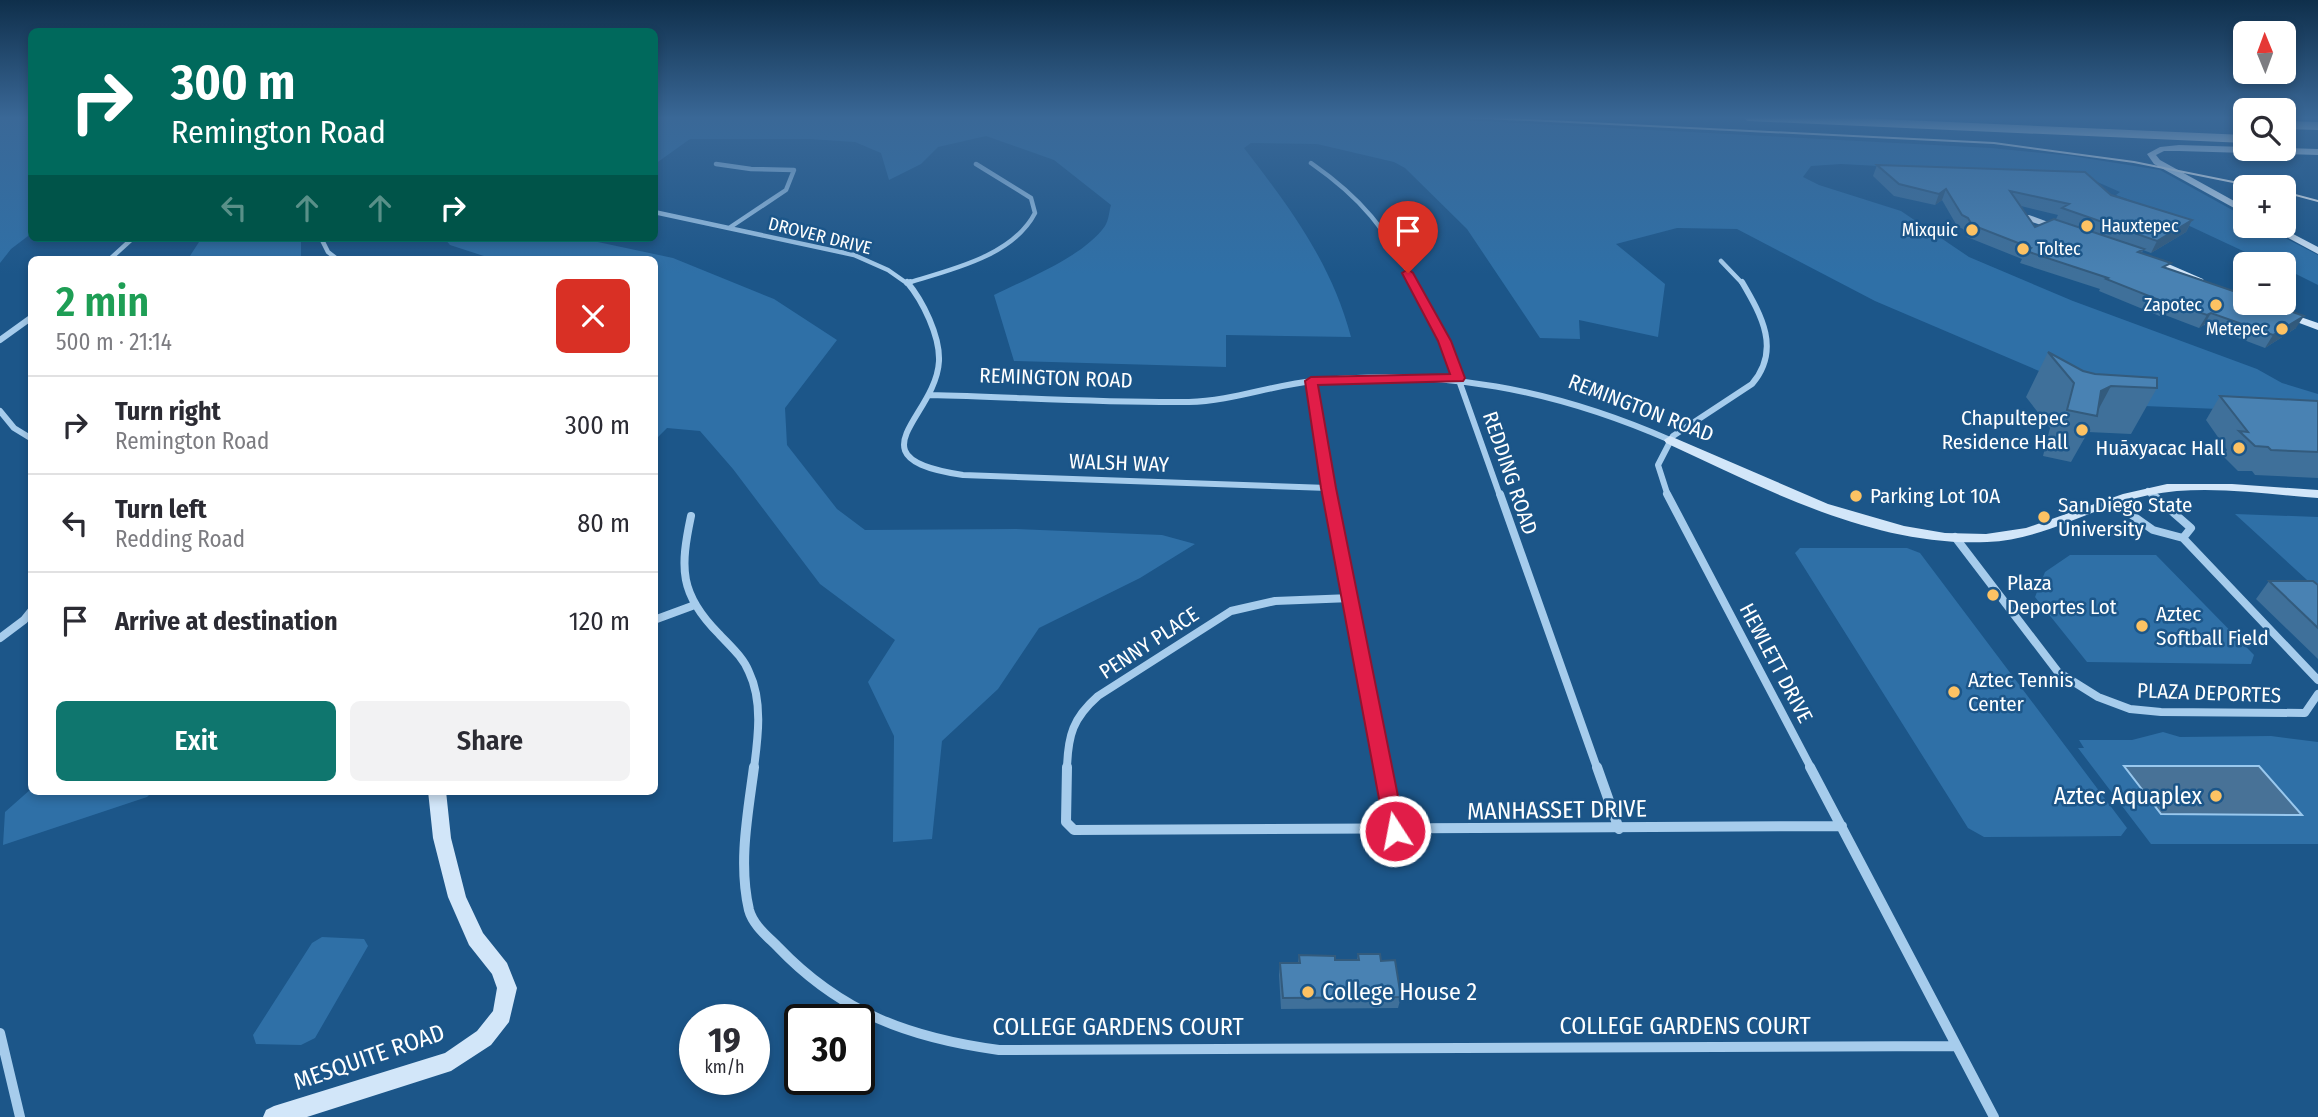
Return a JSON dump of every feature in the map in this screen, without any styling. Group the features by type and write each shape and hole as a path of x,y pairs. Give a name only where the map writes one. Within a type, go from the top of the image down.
{"street":[{"path":"729,229 786,190 794,170 756,169"},
{"path":"930,395 939,363 938,350 917,295 907,283 985,258 1034,220 1036,207 1031,198 984,169"},
{"name":"REDDING ROAD","path":"1319,169 1354,194 1378,225 1445,341 1619,829"},
{"path":"2168,169 2233,204"},
{"name":"DROVER DRIVE","path":"658,213 853,256 883,268 907,283"},
{"path":"2026,217 2076,234"},
{"path":"2294,238 2318,251"},
{"path":"113,256 129,242"},
{"path":"323,242 333,256"},
{"path":"2138,255 2211,288"},
{"path":"1670,440 1692,422 1747,390 1763,373 1770,357 1768,333 1732,267 1721,261"},
{"path":"2284,315 2318,327"},
{"path":"0,341 28,320"},
{"name":"REMINGTON ROAD","path":"930,395 1191,402 1224,399 1311,381 1458,378 1557,397 1626,420 1808,502 1863,521 1955,537 1985,538 2040,530 2112,501 2148,491 2198,488 2318,494"},
{"path":"1311,381 1328,488 1395,831"},
{"name":"WALSH WAY","path":"930,395 904,436 905,448 912,459 938,471 963,475 1328,488"},
{"path":"0,411 14,428 28,437"},
{"name":"HEWLETT DRIVE","path":"1670,440 1658,465 1666,493 1994,1117"},
{"name":"PLAZA DEPORTES","path":"2148,491 2191,528 2183,538"},
{"name":"PLAZA DEPORTES","path":"2112,501 2153,530 2183,538 2318,680"},
{"path":"658,619 692,606 683,568 691,516"},
{"name":"PLAZA DEPORTES","path":"1955,537 2058,672 2098,697 2130,709 2161,712 2305,713 2318,694"},
{"name":"PENNY PLACE","path":"1066,822 1068,747 1079,713 1098,696 1231,611 1255,602 1277,599 1351,598"},
{"name":"COLLEGE GARDENS COURT","path":"692,606 724,638 743,663 754,685 758,719 745,856 751,915 793,965 824,990 859,1012 912,1034 969,1047 999,1050 1955,1046"},
{"path":"0,638 28,615"},
{"name":"MESQUITE ROAD","path":"274,1117 451,1061 484,1038 502,1015 507,988 500,969 475,939 457,897 442,838 437,795"},
{"name":"MANHASSET DRIVE","path":"1066,822 1074,830 1395,831 1842,827"},
{"path":"0,1033 20,1117"}],"shaded area":[{"path":"0,169 28,169 28,236 11,249 0,263"},
{"path":"886,169 911,169 889,180"},
{"path":"1066,169 1260,169 1293,214 1320,260 1343,310 1351,337 1226,335 1226,367 1014,361 994,295 1069,257 1095,237 1108,218 1111,205"},
{"path":"1406,169 1809,169 1803,177 1819,185 1901,211 1969,257 2073,301 2257,369 2282,383 2318,394 2318,413 2119,405 1875,301 1737,229 1677,228 1616,244 1665,284 1658,337 1579,320 1580,339 1540,338 1467,229"},
{"path":"1938,169 2160,170 2233,210 2233,238 2285,238 2318,255 2318,285 2296,274 2296,252 2245,252 2149,207 2116,195 2120,192 2086,177"},
{"path":"199,242 301,242 301,256 190,256"},
{"path":"447,242 598,242 673,258 774,299 837,340 785,408 787,445 837,509 865,530 1015,529 1162,535 1195,544 1140,578 1039,628 998,689 942,741 932,839 893,842 894,736 868,682 895,640 820,584 733,469 700,431 667,428 658,437 658,256 484,256"},
{"path":"2235,514 2318,517 2318,590"},
{"name":"Aztec Tennis Center","path":"1800,548 1907,548 1920,553 2127,828 2121,836 1984,837 1968,828 1795,553"},
{"name":"Aztec Softball Field","path":"2070,555 2156,555 2254,655 2251,664 2087,662 2035,597 2045,572"},
{"name":"Aztec Aquaplex","path":"2163,732 2180,737 2271,736 2318,742 2318,844 2151,844 2078,748 2084,748 2079,740 2132,740"},
{"path":"2124,766 2259,766 2302,815 2161,814"},
{"path":"28,792 28,795 149,795 3,845 5,812"},
{"path":"322,937 364,939 368,946 315,1038 301,1045 256,1044 253,1035 312,943"}],"building":[{"path":"1882,169 2085,172 2111,195 2192,220 2157,241 2062,208 2069,204 2010,191 2035,227 2054,219 2144,249 2138,252 2171,263 2163,267 2233,291 2233,315 2296,313 2304,316 2273,335 2211,313 2207,315 2169,304 2106,279 2108,278 2026,251 2031,248 1972,225 1968,218 1962,215 1946,189 1939,194 1899,184"},
{"path":"2048,352 2083,371 2095,374 2157,378 2157,388 2111,386 2101,391 2097,416 2067,410 2074,383"},
{"path":"2220,396 2318,401 2318,452 2271,450 2268,447 2255,446 2239,431 2248,432"},
{"path":"2269,581 2313,581 2318,585 2318,628"},
{"path":"1358,954 1380,954 1381,961 1395,960 1401,997 1283,998 1280,963 1300,963 1299,955 1359,960"}],"tram line":[{"path":"2169,169 2233,182"},
{"path":"2296,195 2318,201"}],"place":[{"name":"Hauxtepec","path":"2087,226"},
{"name":"Mixquic","path":"1972,230"},
{"name":"Toltec","path":"2023,249"},
{"name":"Zapotec","path":"2216,305"},
{"name":"Metepec","path":"2282,329"},
{"name":"Chapultepec Residence Hall","path":"2082,430"},
{"name":"Huāxyacac Hall","path":"2239,448"},
{"name":"Parking Lot 10A","path":"1856,496"},
{"name":"San Diego State University","path":"2044,517"},
{"name":"Plaza Deportes Lot","path":"1993,595"},
{"name":"Aztec Softball Field","path":"2142,626"},
{"name":"Aztec Tennis Center","path":"1954,692"},
{"name":"Aztec Aquaplex","path":"2216,796"},
{"name":"College House 2","path":"1308,992"}],"route":[{"path":"1395,831 1328,488 1311,381 1458,378 1445,341 1408,273"}]}
